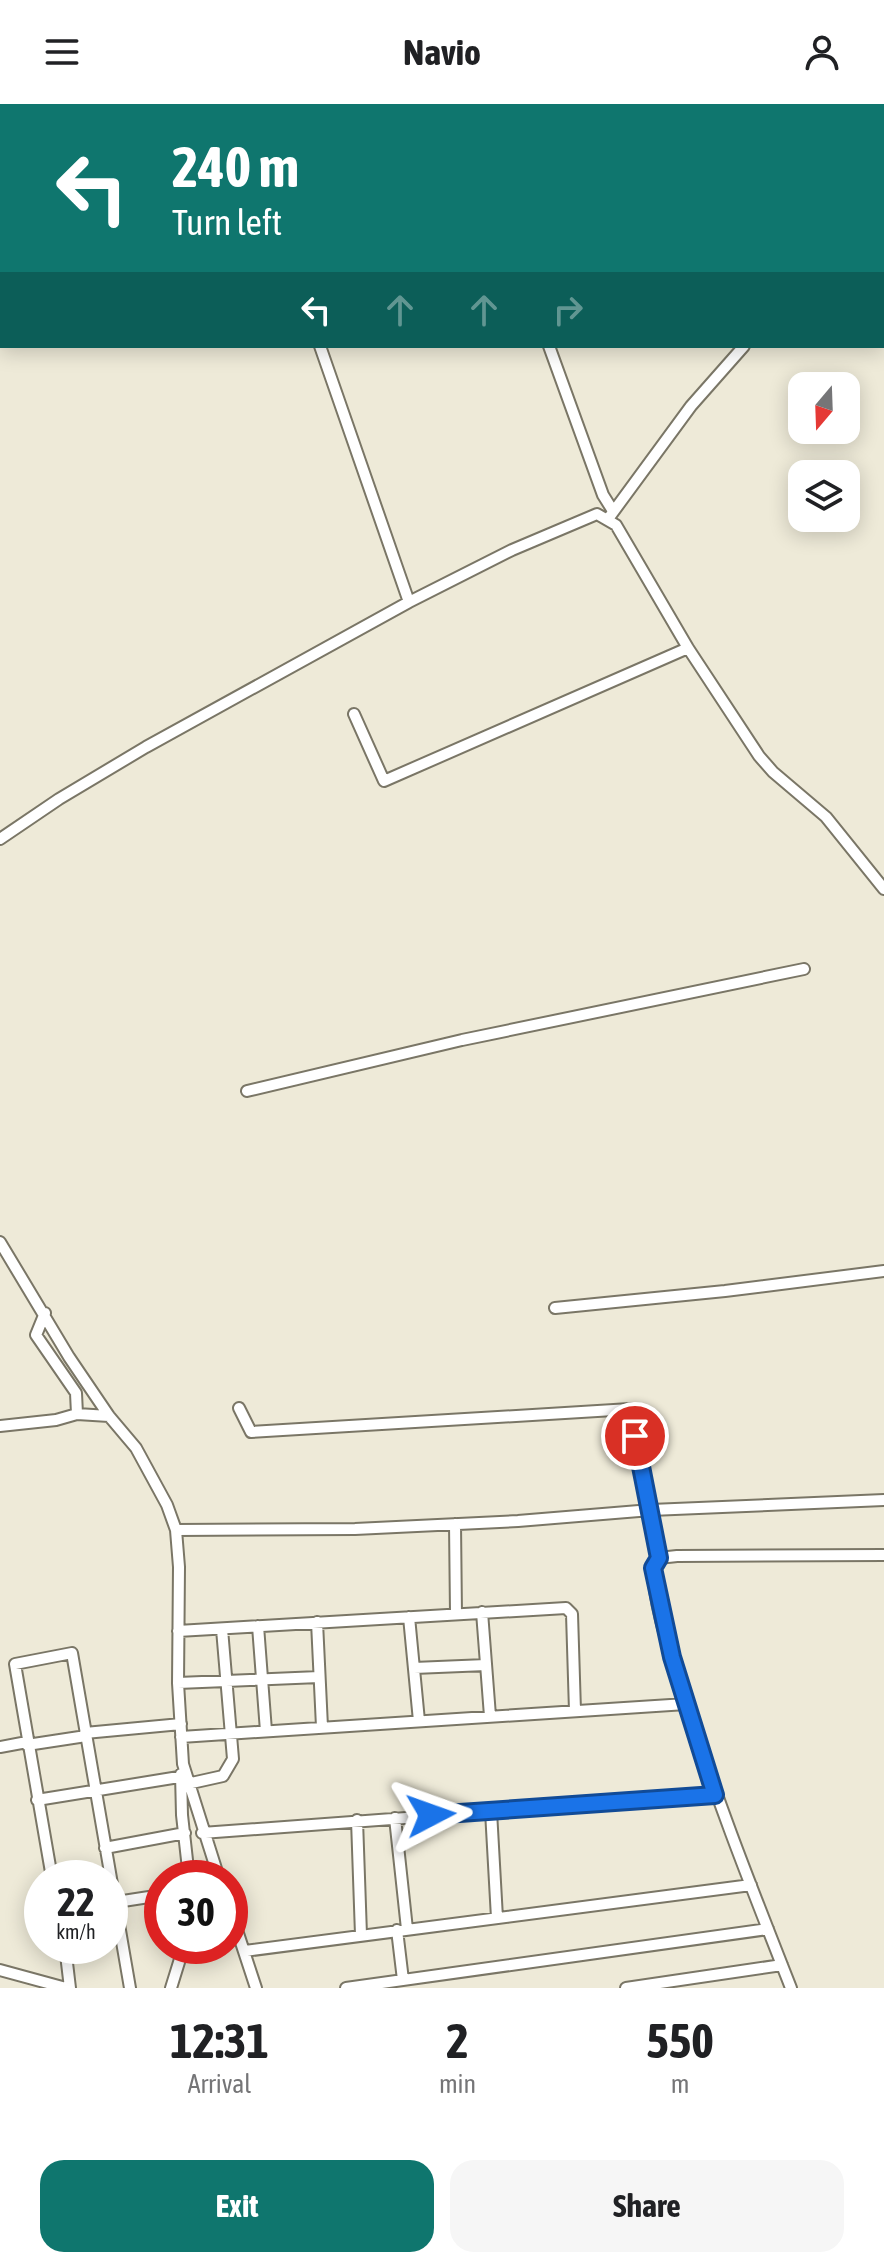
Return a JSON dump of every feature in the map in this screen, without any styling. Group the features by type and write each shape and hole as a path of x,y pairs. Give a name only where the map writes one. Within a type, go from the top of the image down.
{"street":[{"path":"321,348 409,602"},
{"path":"550,348 610,515 688,648 759,756 773,772 826,817 884,889"},
{"path":"610,515 691,406 742,348"},
{"path":"0,839 146,747 409,602 512,550 588,517 610,515"},
{"path":"354,714 384,781 688,648"},
{"path":"247,1091 462,1040 804,969"},
{"path":"0,1242 69,1357 109,1416 136,1448 167,1505 176,1530 178,1683 187,1860"},
{"path":"555,1308 884,1271"},
{"path":"45,1313 36,1335 76,1393 77,1414"},
{"path":"239,1408 251,1432 630,1409 659,1558 653,1568 656,1591 672,1657 715,1795 791,1988"},
{"path":"0,1426 56,1420 77,1414 109,1416"},
{"path":"176,1530 328,1530 651,1510 884,1500"},
{"path":"455,1524 456,1614"},
{"path":"659,1558 749,1554 884,1555"},
{"path":"178,1631 561,1608 570,1610 573,1619 575,1711"},
{"path":"482,1612 490,1716"},
{"path":"409,1617 419,1721"},
{"path":"317,1622 322,1727"},
{"path":"258,1626 266,1731"},
{"path":"37,1800 95,1790 223,1776 233,1759 222,1629"},
{"path":"0,1666 72,1653 107,1860"},
{"path":"15,1664 49,1860"},
{"path":"414,1668 486,1665"},
{"path":"178,1683 319,1677"},
{"path":"181,1737 686,1704"},
{"path":"0,1747 181,1724"},
{"path":"185,1779 212,1860"},
{"path":"202,1833 715,1795"},
{"path":"491,1811 497,1918"},
{"path":"395,1818 407,1982"},
{"path":"357,1820 361,1935"},
{"path":"105,1848 185,1833"},
{"path":"248,1951 751,1885"},
{"path":"346,1988 407,1982 768,1929"},
{"path":"248,1961 256,1988"},
{"path":"0,1970 68,1988 66,1964"},
{"path":"125,1964 130,1988"},
{"path":"171,1988 178,1964"},
{"path":"626,1988 782,1965"}],"route":[{"path":"431,1815 715,1795 666,1636 653,1568 659,1558 635,1436"}]}
